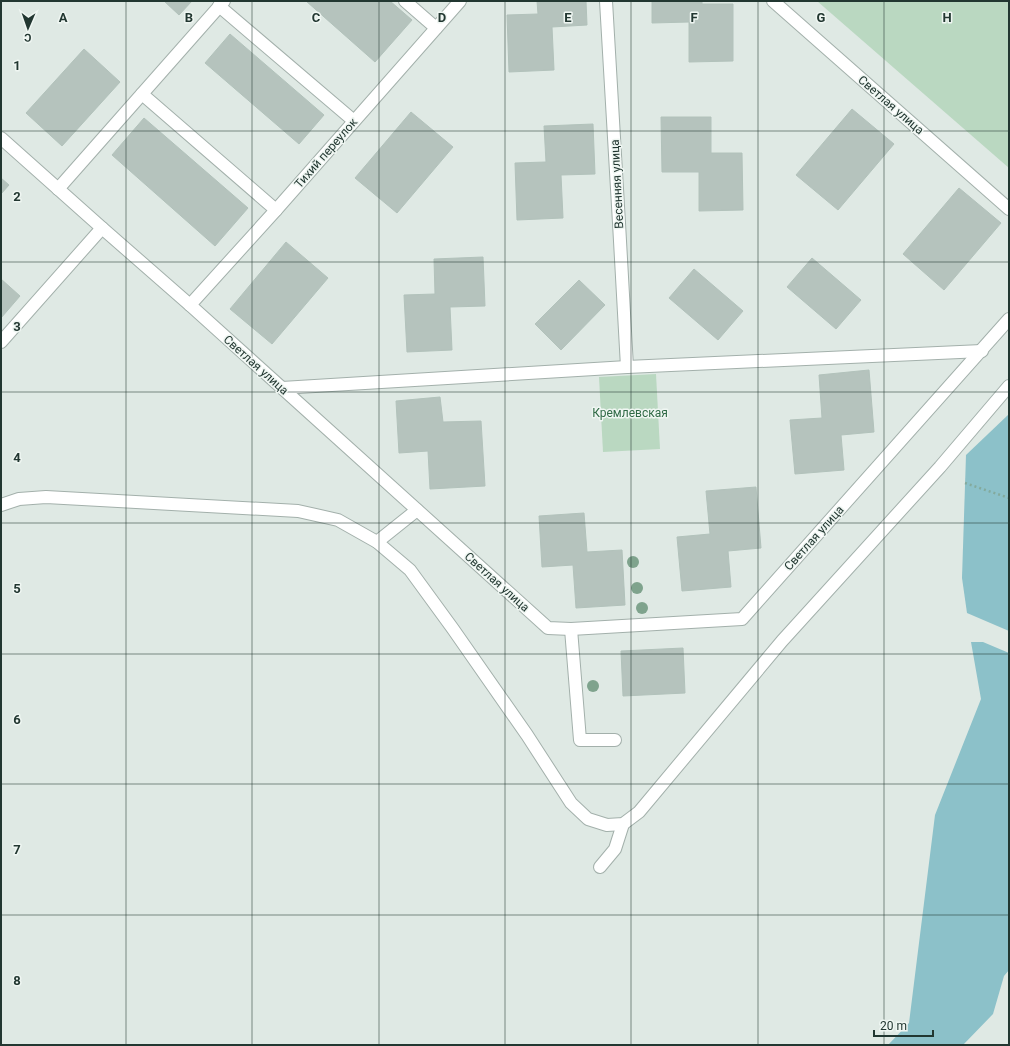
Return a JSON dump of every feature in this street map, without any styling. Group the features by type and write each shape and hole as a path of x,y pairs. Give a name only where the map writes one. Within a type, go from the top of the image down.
{"street":[{"path":"405,1 436,28"},
{"name":"Тихий переулок","path":"190,304 276,210 460,1"},
{"name":"Весенняя улица","path":"606,1 627,367"},
{"name":"Светлая улица","path":"773,1 1009,209"},
{"path":"58,189 221,4 354,121"},
{"path":"142,94 276,210"},
{"name":"Светлая улица","path":"1,138 190,304 548,628 571,629 742,619 1009,319"},
{"path":"1,342 102,228"},
{"path":"282,388 627,367 982,351"},
{"path":"1,505 19,499 46,497 298,511 338,520 377,542 410,570 527,735 571,804 588,819 606,825 622,824 639,812 782,641 940,467 1009,386"},
{"path":"377,542 417,510"},
{"path":"571,629 580,740 615,740"},
{"path":"600,867 615,849 622,824"}],"path":[{"path":"965,483 1009,498"}],"green space":[{"path":"817,1 1009,1 1009,168"},
{"name":"Кремлевская","path":"656,374 660,449 603,452 599,377"}],"water":[{"path":"1009,414 1009,631 967,613 962,578 966,455"},
{"path":"971,642 983,642 1009,653 1009,970 1004,976 993,1014 963,1045 888,1045 909,1023 935,815 981,699"}],"building":[{"path":"164,1 192,1 179,15"},
{"path":"306,1 390,1 412,20 375,62"},
{"path":"537,1 586,1 587,25 552,27 554,70 509,72 507,15 538,14"},
{"path":"652,1 702,1 702,4 733,4 733,61 689,62 689,22 652,23"},
{"path":"230,34 324,115 299,144 205,63"},
{"path":"84,49 120,82 62,146 26,113"},
{"path":"852,109 894,144 838,210 796,175"},
{"path":"411,112 453,147 397,213 355,178"},
{"path":"661,117 711,117 711,153 742,153 743,210 699,211 699,172 662,172"},
{"path":"144,118 248,208 215,246 112,155"},
{"path":"593,124 595,174 561,175 563,218 517,220 515,163 546,162 544,126"},
{"path":"1,178 9,185 1,194"},
{"path":"959,188 1001,223 944,290 903,254"},
{"path":"286,242 328,278 272,344 230,309"},
{"path":"483,257 485,306 450,307 452,350 407,352 404,295 435,294 434,259"},
{"path":"812,258 861,300 836,329 787,287"},
{"path":"694,269 743,311 718,340 669,298"},
{"path":"1,279 20,296 1,318"},
{"path":"579,280 605,305 561,350 535,324"},
{"path":"869,370 874,432 841,435 844,470 795,474 790,420 822,418 819,375"},
{"path":"440,397 443,422 481,421 485,486 430,489 428,451 399,453 396,401"},
{"path":"756,487 761,548 728,551 731,587 682,591 677,537 710,534 706,491"},
{"path":"584,513 587,552 622,550 625,605 576,608 573,565 542,567 539,516"},
{"path":"683,648 685,693 623,696 621,651"}]}
